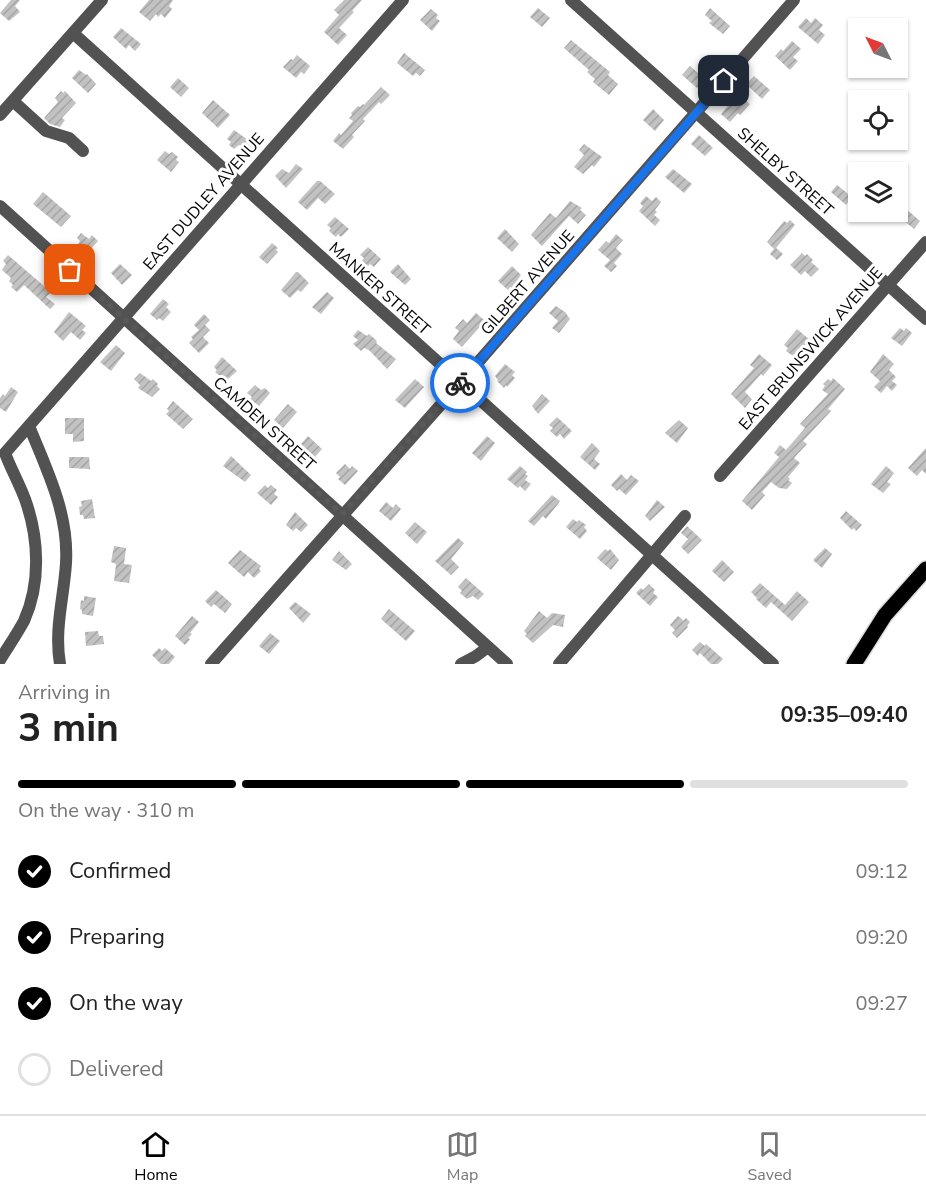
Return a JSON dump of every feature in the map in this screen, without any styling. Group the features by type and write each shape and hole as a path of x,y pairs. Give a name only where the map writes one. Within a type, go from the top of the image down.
{"main road":[{"path":"854,664 885,615 926,569"}],"street":[{"path":"0,115 102,0"},
{"name":"EAST DUDLEY AVENUE","path":"0,660 29,608 34,586 36,558 31,518 24,496 2,450 29,426 403,0"},
{"name":"SHELBY STREET","path":"571,0 926,319"},
{"name":"GILBERT AVENUE","path":"211,664 794,0"},
{"name":"MANKER STREET","path":"73,33 773,664"},
{"path":"13,101 46,131 69,138 83,151"},
{"name":"CAMDEN STREET","path":"0,206 507,664"},
{"name":"EAST BRUNSWICK AVENUE","path":"720,476 926,242"},
{"path":"29,426 56,493 65,535 66,572 57,627 60,664"},
{"path":"560,664 685,516"},
{"path":"461,664 488,646"}],"building":[{"path":"11,0 20,0 15,6 20,12 9,21 0,13"},
{"path":"149,0 173,0 169,6 172,9 165,18 161,14 158,17 156,14 150,21 139,12"},
{"path":"344,0 362,0 339,28 347,35 338,45 324,32 339,15 334,10"},
{"path":"538,8 550,18 542,27 530,17"},
{"path":"710,8 730,26 723,34 709,23 712,21 705,15"},
{"path":"431,9 438,15 436,18 440,21 432,31 420,20"},
{"path":"806,18 811,23 815,18 823,25 819,30 825,35 818,44 798,27"},
{"path":"121,28 141,44 135,51 129,45 126,49 113,37"},
{"path":"571,40 610,72 608,75 618,84 609,95 593,82 595,79 587,72 589,70 564,48"},
{"path":"792,41 801,49 793,57 798,61 790,70 775,56"},
{"path":"404,53 425,70 420,76 416,73 413,76 397,63"},
{"path":"297,55 310,66 304,74 301,72 296,78 283,67"},
{"path":"690,66 705,79 697,88 682,75"},
{"path":"79,70 87,74 96,84 88,93 72,78"},
{"path":"754,76 770,90 762,99 746,84"},
{"path":"178,78 189,88 181,97 170,87"},
{"path":"381,87 390,95 381,104 379,102 363,119 365,121 343,149 333,141 353,121 349,118 351,113 358,106 364,105"},
{"path":"61,91 63,93 65,91 76,103 62,118 65,120 60,127 50,124 44,118 58,102 55,98"},
{"path":"738,94 750,104 730,122 721,114"},
{"path":"213,100 230,115 218,128 202,113"},
{"path":"653,109 664,120 655,131 643,120"},
{"path":"234,130 255,145 249,153 239,145 234,149 229,145 231,142 227,139"},
{"path":"699,135 713,148 705,156 691,144"},
{"path":"584,144 602,157 594,167 592,165 583,174 574,167 584,155 579,150"},
{"path":"165,151 169,154 172,152 178,157 176,160 179,162 171,172 157,160"},
{"path":"296,164 303,169 286,188 275,176 282,169 289,173"},
{"path":"673,169 692,184 684,193 665,177"},
{"path":"317,181 335,194 325,204 318,198 307,210 298,202"},
{"path":"837,185 848,194 848,202 846,205 831,192"},
{"path":"43,192 71,216 61,227 33,204"},
{"path":"646,196 652,201 656,197 661,202 655,210 657,212 654,215 660,220 655,226 639,211 643,206 640,203"},
{"path":"570,201 582,208 580,210 586,215 578,224 569,216 542,246 531,235 550,213 556,218"},
{"path":"908,211 920,221 914,229 905,222 908,222"},
{"path":"335,217 349,229 341,237 338,234 336,237 329,231 331,228 327,225"},
{"path":"790,220 795,225 776,248 783,254 777,260 770,254 774,249 767,242 784,221 787,223"},
{"path":"505,229 519,244 512,252 497,238"},
{"path":"81,233 89,239 92,235 98,241 88,252 78,244 80,241 77,238"},
{"path":"616,234 623,240 616,248 622,254 614,263 617,266 611,272 604,266 610,260 598,250 606,241 609,243"},
{"path":"272,243 278,248 276,250 278,252 267,264 259,257"},
{"path":"368,247 381,259 374,267 362,261 364,258 360,255"},
{"path":"802,253 805,256 807,254 813,260 811,262 819,269 811,277 805,271 801,275 790,265"},
{"path":"8,255 51,292 46,297 55,304 50,309 24,285 17,292 11,287 13,285 9,281 11,278 2,270 6,264 3,261"},
{"path":"120,264 132,275 122,285 111,273"},
{"path":"398,264 411,279 405,285 390,272"},
{"path":"512,266 521,275 508,290 498,281"},
{"path":"296,272 309,283 301,292 298,290 290,298 281,290"},
{"path":"327,292 334,298 321,314 312,307"},
{"path":"163,299 169,304 166,307 171,312 163,321 159,318 157,320 150,314"},
{"path":"556,306 570,319 559,333 552,328 558,321 549,313"},
{"path":"69,312 86,326 82,330 86,333 80,340 71,332 63,341 54,332"},
{"path":"476,313 485,321 462,347 453,339 459,331 455,328 463,319 467,323"},
{"path":"204,314 210,320 205,325 210,330 203,337 209,343 199,353 189,343 193,339 191,337 199,330 194,325"},
{"path":"900,328 904,331 906,328 912,333 902,346 891,338"},
{"path":"797,329 811,341 804,350 801,347 793,356 786,351 788,348 784,345"},
{"path":"358,330 367,336 369,334 377,341 376,343 396,359 387,369 369,350 364,348 361,351 353,344 358,340 353,336"},
{"path":"116,345 125,353 111,371 100,362"},
{"path":"759,354 772,365 745,392 752,399 745,408 731,394 754,368 750,365"},
{"path":"883,354 894,364 889,370 896,377 892,381 897,385 892,391 887,386 881,393 874,387 880,381 870,372"},
{"path":"222,357 237,371 228,379 224,376 222,378 215,372 217,370 214,367"},
{"path":"505,364 515,372 512,375 515,378 504,388 495,376"},
{"path":"140,373 158,384 160,389 152,397 138,388 140,385 134,379"},
{"path":"833,378 845,389 828,409 831,411 803,441 807,444 794,458 800,463 788,477 792,483 787,489 779,488 771,482 762,492 765,495 752,510 742,501 779,457 774,453 780,445 786,450 805,428 800,424 828,394 822,390 825,386 823,384"},
{"path":"415,379 424,387 405,408 395,400"},
{"path":"255,385 261,390 265,388 270,393 259,406 250,399 252,397 247,393"},
{"path":"11,387 18,392 6,412 0,408 0,398 3,394 5,396"},
{"path":"542,394 550,401 538,414 532,406"},
{"path":"173,401 193,419 183,429 166,414"},
{"path":"288,404 297,412 283,428 274,420"},
{"path":"557,417 572,431 564,439 560,434 557,437 550,431 553,428 549,425"},
{"path":"65,418 84,418 84,441 73,442 73,434 65,434"},
{"path":"679,420 688,428 677,443 665,433"},
{"path":"308,436 322,449 315,457 301,444"},
{"path":"487,436 495,443 481,461 472,453"},
{"path":"592,443 600,451 594,459 600,464 595,470 580,457"},
{"path":"926,448 926,474 922,470 917,476 908,468"},
{"path":"231,456 251,475 245,482 223,466"},
{"path":"69,457 89,457 90,469 69,468"},
{"path":"345,464 350,469 352,466 358,471 345,485 338,479 340,477 336,473"},
{"path":"520,466 527,472 525,474 528,476 525,480 531,484 525,491 507,479"},
{"path":"886,466 894,473 887,482 891,484 883,493 871,484"},
{"path":"621,474 627,480 631,475 639,481 626,495 611,485"},
{"path":"265,485 268,488 271,485 277,490 274,494 278,497 271,505 257,493"},
{"path":"552,495 560,501 546,519 543,516 534,526 528,521"},
{"path":"92,499 95,518 84,519 83,515 80,515 81,501"},
{"path":"657,500 665,507 650,521 645,516"},
{"path":"386,502 393,508 396,504 401,509 391,521 379,511"},
{"path":"846,511 862,525 856,531 840,518"},
{"path":"295,512 308,525 301,532 296,528 293,531 286,525"},
{"path":"573,519 586,525 584,527 587,531 580,539 566,527"},
{"path":"415,522 427,532 417,544 405,533"},
{"path":"687,526 702,540 688,554 681,547 688,539 681,533"},
{"path":"458,538 464,543 451,559 459,567 451,575 435,561"},
{"path":"114,546 126,548 124,564 132,565 129,583 114,581 116,564 111,562"},
{"path":"825,548 832,554 822,568 813,560"},
{"path":"605,549 608,551 610,549 619,560 611,570 597,558"},
{"path":"240,550 261,566 259,569 261,571 254,578 248,572 244,577 228,563"},
{"path":"339,551 352,564 346,570 332,560"},
{"path":"722,560 734,572 724,582 712,571"},
{"path":"466,578 484,594 478,600 473,596 467,599 460,593 462,591 458,587"},
{"path":"760,583 785,605 797,591 809,602 792,621 771,602 766,608 756,599 751,592"},
{"path":"649,584 655,590 653,593 658,597 650,606 636,593"},
{"path":"216,590 232,604 225,613 214,604 211,607 205,601"},
{"path":"84,596 96,598 93,616 82,614 81,600 84,601"},
{"path":"295,602 311,614 303,623 289,608"},
{"path":"389,609 415,631 406,641 381,619"},
{"path":"539,611 547,618 552,613 565,615 563,627 553,625 533,643 525,636 527,634 524,631"},
{"path":"192,616 199,622 190,633 192,634 188,638 190,639 185,645 175,636"},
{"path":"678,616 683,620 682,622 686,618 690,622 677,638 672,633 675,630 670,625"},
{"path":"98,631 99,636 103,636 104,644 86,646 85,632"},
{"path":"270,633 280,641 269,654 259,646"},
{"path":"700,642 705,646 706,644 723,659 718,664 711,664 700,653 698,656 692,650"},
{"path":"159,648 162,651 165,648 175,657 169,664 161,664 152,655"}],"way so far":[{"path":"70,270 342,514 460,383"}],"route":[{"path":"460,383 724,81"}]}
